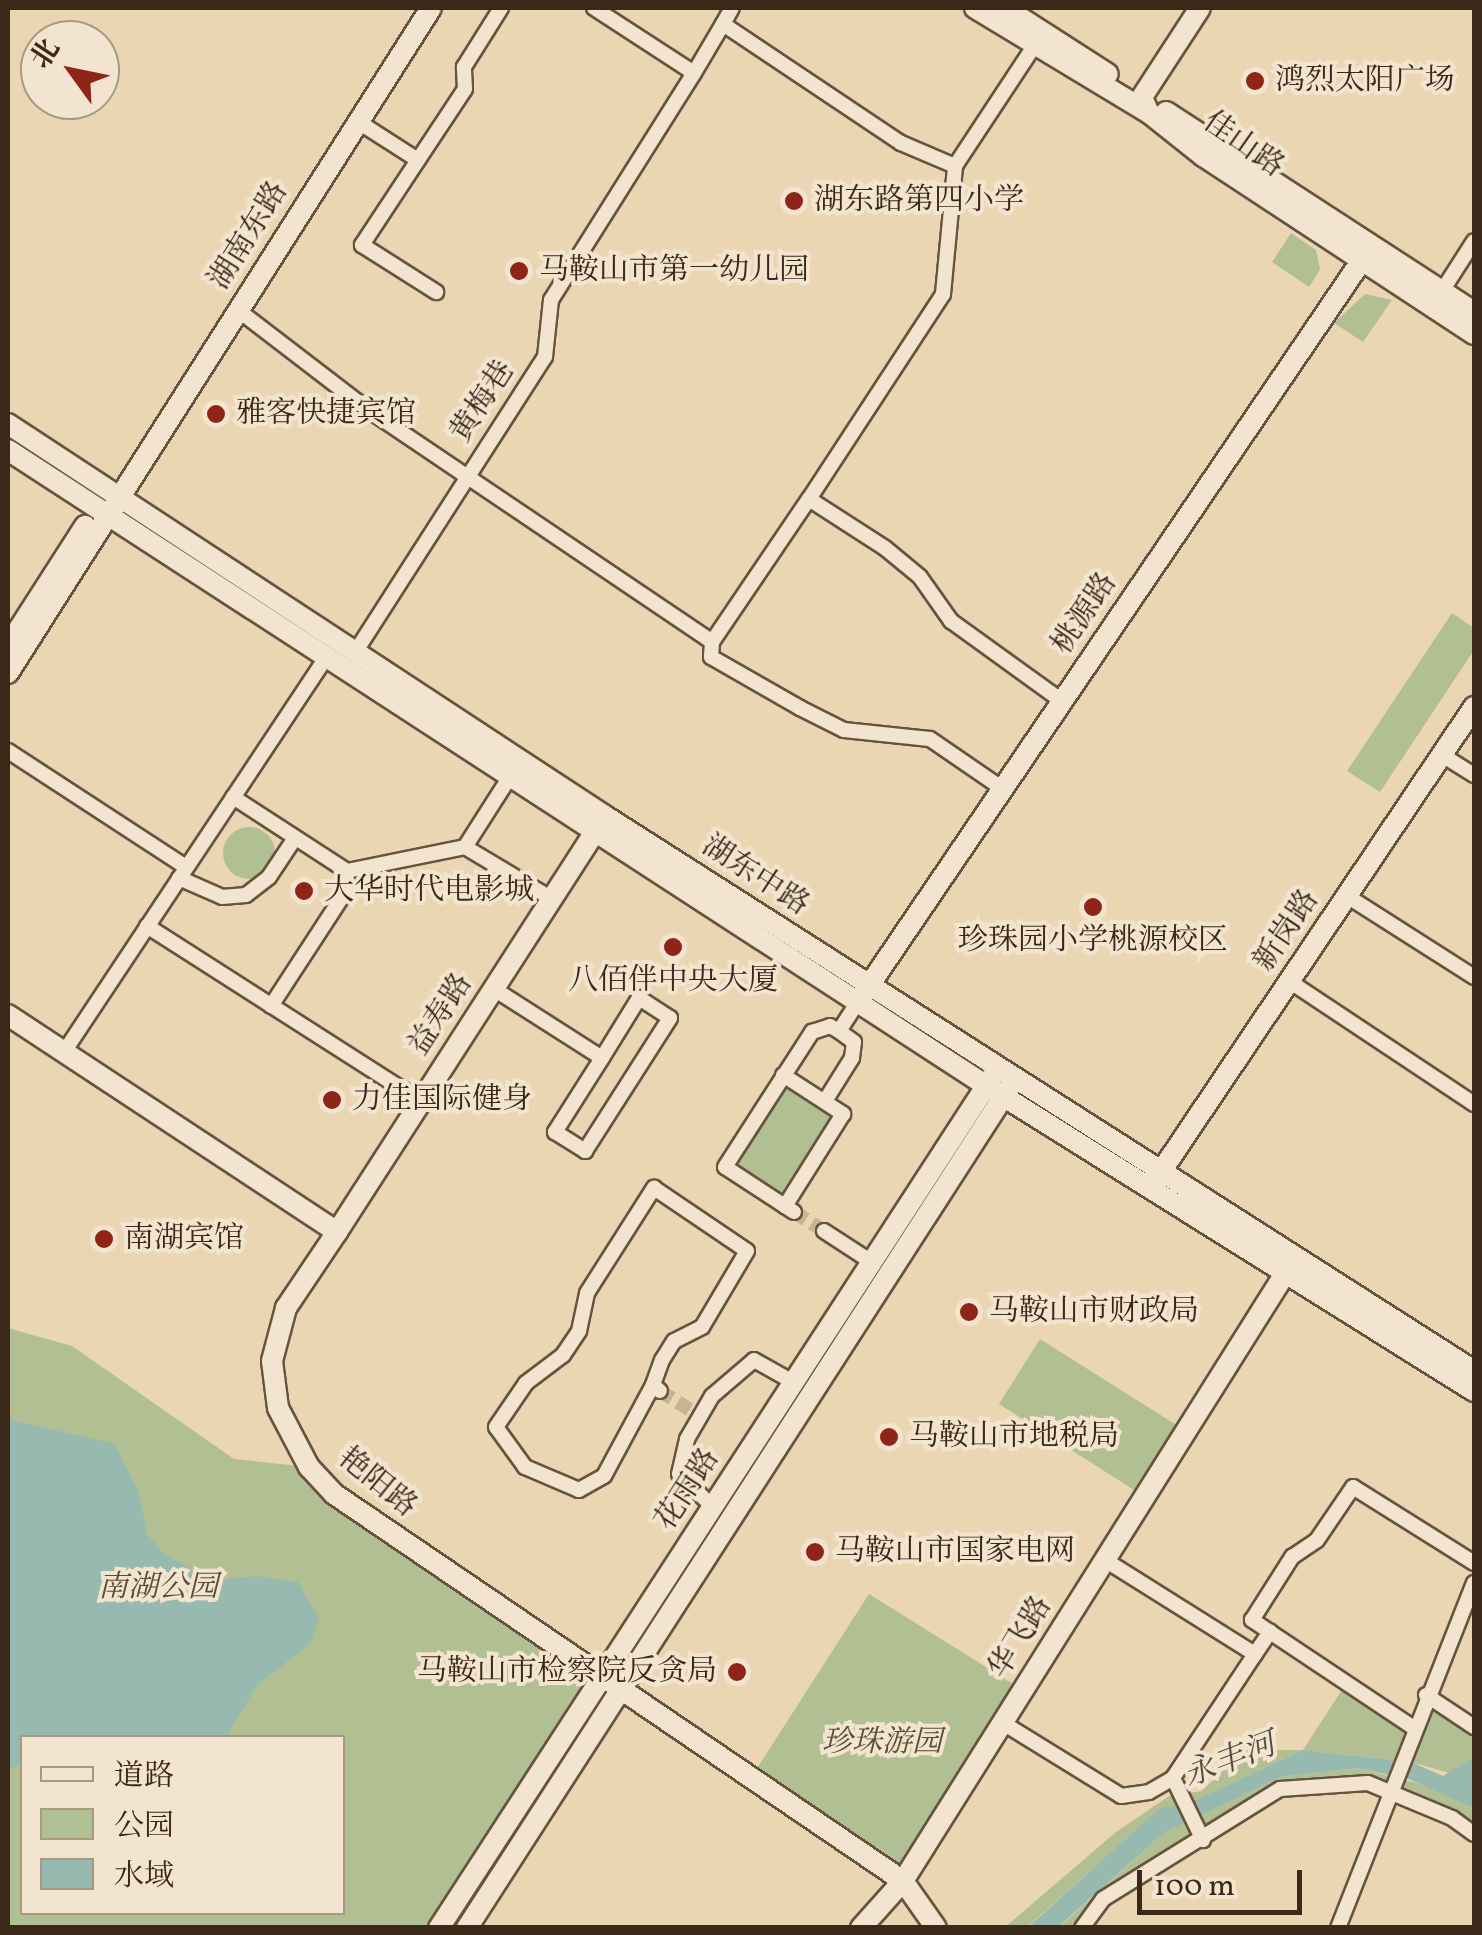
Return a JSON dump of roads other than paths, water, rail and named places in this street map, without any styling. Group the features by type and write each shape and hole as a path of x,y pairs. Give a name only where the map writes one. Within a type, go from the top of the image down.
{"street":[{"path":"8,673 102,512 416,8"},
{"name":"湖南东路","path":"114,493 238,310 431,8"},
{"path":"436,292 362,245 465,89 464,66 501,8"},
{"path":"594,8 694,73"},
{"path":"732,8 723,24 901,143 955,166"},
{"name":"佳山路","path":"975,8 1034,46 1146,105 1203,156 1474,334"},
{"name":"佳山路","path":"1005,8 1146,105 1474,312"},
{"path":"1146,105 1200,8"},
{"name":"黄梅巷","path":"356,651 545,357 552,300 723,24"},
{"path":"1003,789 930,739 844,730 710,657 712,642 943,294 955,166 1034,46"},
{"path":"357,121 418,160"},
{"path":"1442,291 1474,241"},
{"name":"桃源路","path":"864,993 1362,260"},
{"path":"238,310 368,409 712,642"},
{"name":"湖东中路","path":"8,424 1001,1082 1474,1371"},
{"name":"湖东中路","path":"8,450 596,830 864,993"},
{"path":"809,498 886,548 920,577 950,620 1062,701"},
{"path":"8,646 102,512"},
{"path":"64,1052 327,656"},
{"name":"新岗路","path":"1156,1179 1474,707"},
{"path":"8,751 222,897 246,895 269,876 295,838"},
{"path":"1442,755 1474,775"},
{"path":"465,846 511,775"},
{"path":"233,797 346,871 465,846 552,900"},
{"name":"益寿路","path":"337,1232 596,830"},
{"path":"271,1006 346,891 346,871"},
{"path":"1347,896 1474,977"},
{"path":"148,926 421,1101"},
{"path":"1289,982 1474,1104"},
{"path":"494,990 602,1058"},
{"path":"839,1031 864,993"},
{"path":"640,998 670,1018 585,1151 555,1132 602,1058 640,998"},
{"path":"8,1015 337,1232"},
{"path":"783,1075 825,1102 844,1114 789,1209 725,1166 783,1075 812,1032 830,1026 854,1042 852,1058 825,1102"},
{"path":"467,1928 1001,1082"},
{"name":"花雨路","path":"439,1928 873,1263 1001,1082"},
{"name":"湖东中路","path":"1156,1179 1286,1272 1474,1391"},
{"path":"654,1188 747,1251 702,1327 674,1341 656,1388 604,1476 580,1490 525,1467 496,1427 526,1383 562,1355 578,1331 587,1292 654,1188"},
{"path":"824,1231 873,1263"},
{"name":"艳阳路","path":"337,1232 286,1308 272,1361 278,1408 309,1467 334,1494 903,1881 936,1928"},
{"name":"华飞路","path":"861,1928 903,1881 1286,1272"},
{"path":"713,1507 679,1474 695,1413 754,1360 795,1383"},
{"path":"1238,1643 1292,1558 1317,1540 1354,1487 1474,1563"},
{"path":"1105,1560 1255,1654"},
{"path":"1338,1928 1426,1696 1474,1583"},
{"path":"1252,1620 1414,1728"},
{"path":"1003,1723 1121,1796 1149,1792 1173,1778 1270,1632"},
{"path":"1426,1696 1474,1727"},
{"path":"1173,1778 1203,1840"},
{"path":"1082,1928 1103,1899 1280,1789 1368,1783 1474,1834"}],"water":[{"path":"8,1419 115,1444 139,1493 147,1534 162,1552 211,1581 256,1576 298,1582 319,1619 310,1644 257,1685 227,1735 20,1735 20,1766 8,1769"},
{"path":"1303,1750 1394,1760 1389,1775 1358,1768 1281,1777 1164,1833 1058,1927 1027,1928 1160,1808 1186,1804"},
{"path":"1474,1757 1474,1808 1402,1776 1411,1762 1443,1776"}],"tunnel":[{"path":"794,1212 824,1231"},
{"path":"660,1391 690,1410"}],"place":[{"name":"鸿烈太阳广场","path":"1255,81"},
{"name":"湖东路第四小学","path":"794,201"},
{"name":"马鞍山市第一幼儿园","path":"519,271"},
{"name":"雅客快捷宾馆","path":"216,414"},
{"name":"大华时代电影城","path":"304,891"},
{"name":"珍珠园小学桃源校区","path":"1093,907"},
{"name":"八佰伴中央大厦","path":"673,947"},
{"name":"力佳国际健身","path":"332,1100"},
{"name":"南湖宾馆","path":"104,1239"},
{"name":"马鞍山市财政局","path":"969,1312"},
{"name":"马鞍山市地税局","path":"889,1437"},
{"name":"马鞍山市国家电网","path":"815,1552"},
{"name":"马鞍山市检察院反贪局","path":"737,1672"}],"park label":[{"name":"南湖公园","path":"158,1588"},
{"name":"珍珠游园","path":"882,1743"}],"water label":[{"name":"永丰河","path":"1230,1762"}]}
